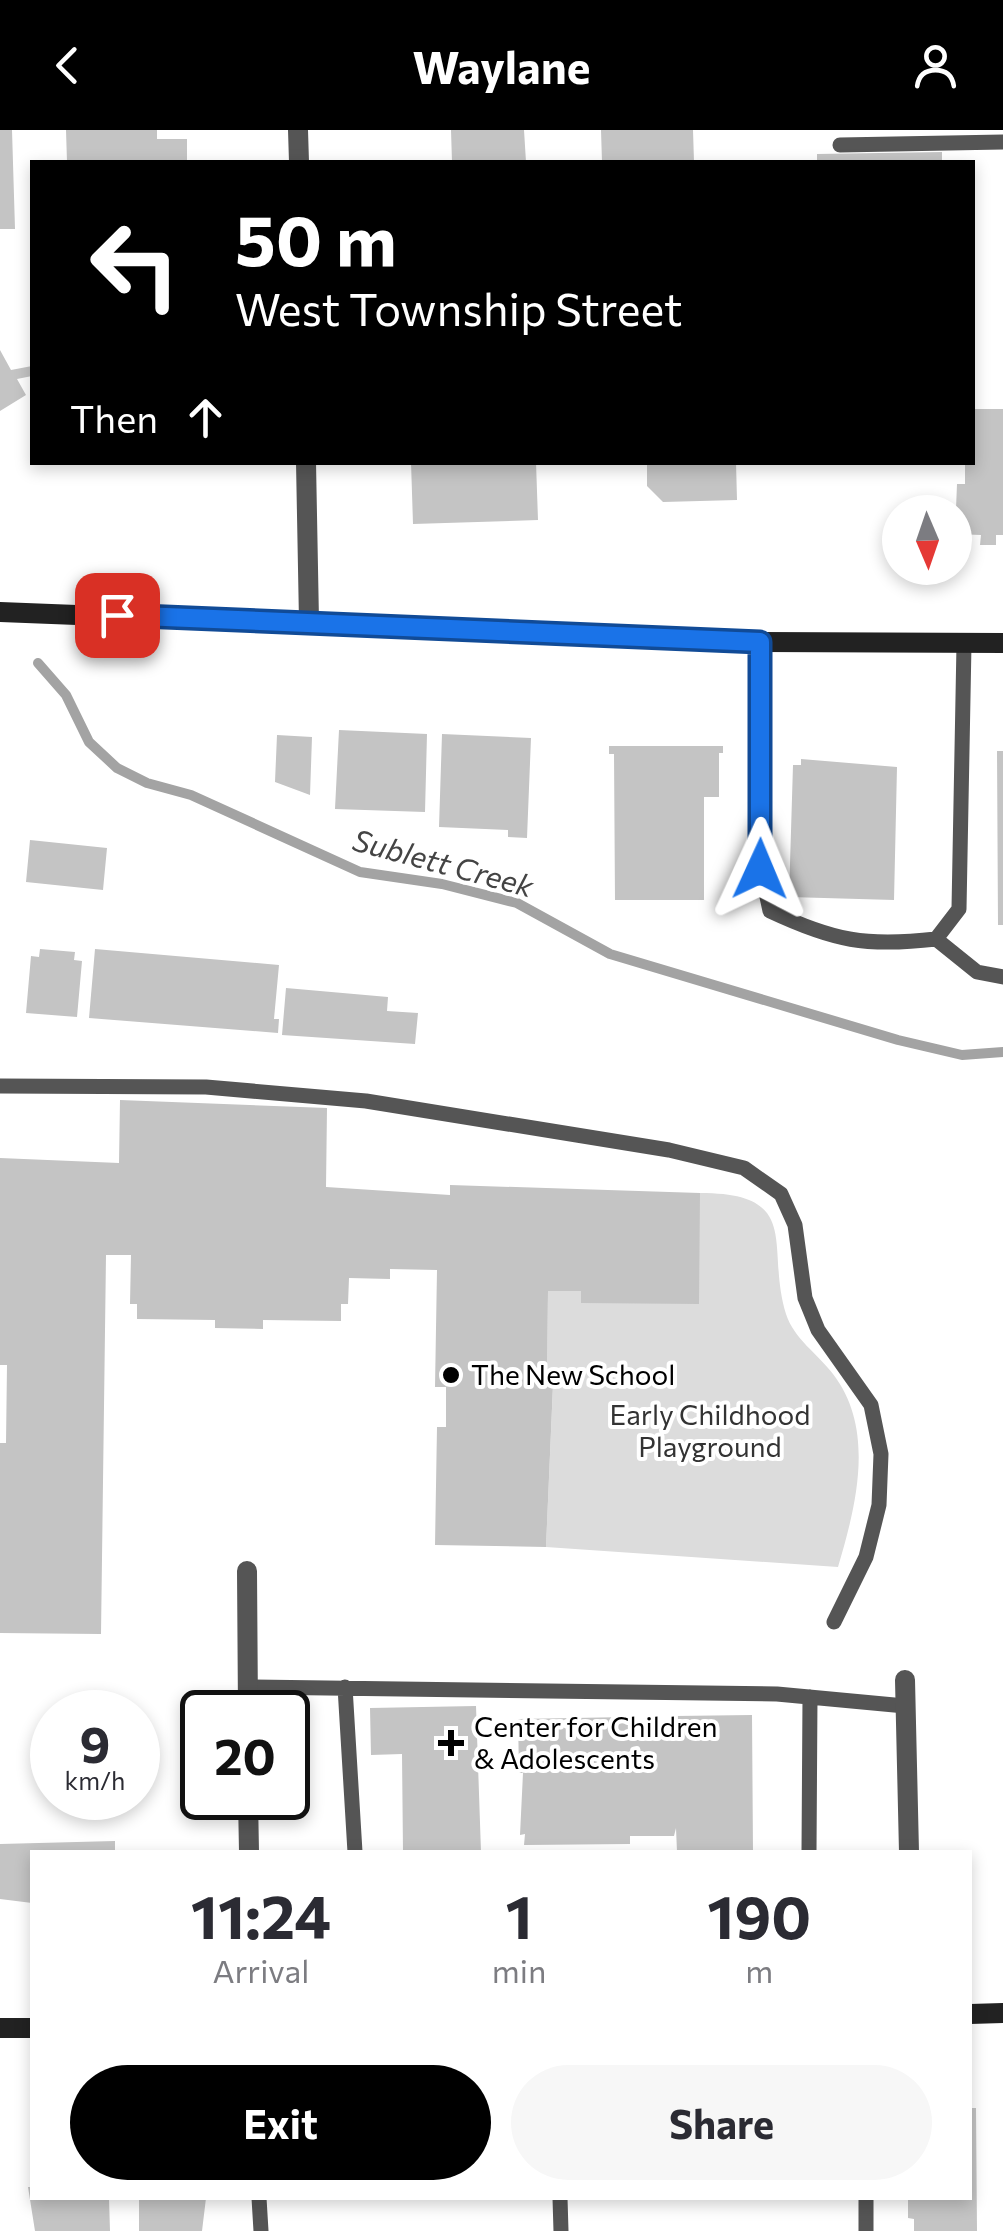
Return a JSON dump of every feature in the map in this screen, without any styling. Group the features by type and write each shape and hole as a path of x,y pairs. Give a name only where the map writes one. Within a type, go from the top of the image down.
{"street":[{"path":"298,130 299,160"},
{"path":"306,465 309,621"},
{"path":"0,612 309,621 760,642 1003,643"},
{"path":"247,1572 248,1688"},
{"path":"905,1680 909,1850"},
{"path":"248,1820 249,1850"},
{"path":"972,2014 1003,2013"},
{"path":"0,2028 30,2028"}],"lane":[{"path":"840,145 1003,142"},
{"path":"760,642 760,869 770,911 823,936 885,944 936,938 959,909 964,644"},
{"path":"936,938 977,972 1003,977"},
{"path":"0,1086 206,1087 366,1102 669,1150 744,1168 781,1194 795,1225 805,1298 818,1330 871,1405 881,1454 879,1505 866,1557 834,1622"},
{"path":"345,1687 354,1850"},
{"path":"248,1688 810,1698 905,1706"},
{"path":"809,1850 810,1698"},
{"path":"260,2200 261,2231"},
{"path":"560,2200 561,2231"},
{"path":"866,2200 866,2231"}],"green space":[{"name":"Early Childhood Playground","path":"700,1193 733,1195 754,1202 767,1214 774,1228 786,1314 800,1339 833,1374 846,1396 854,1419 858,1469 851,1519 838,1567 546,1547 553,1386 547,1385 548,1291 581,1291"}],"building":[{"path":"0,130 12,130 15,229 0,229"},
{"path":"66,130 157,130 157,139 187,139 187,160 67,160"},
{"path":"451,130 524,130 526,160 452,160"},
{"path":"601,130 693,130 694,160 602,160"},
{"path":"942,152 942,160 817,160 817,154"},
{"path":"0,350 11,370 30,366 30,376 17,379 26,395 0,411"},
{"path":"975,409 1003,409 1003,535 996,535 996,545 980,545 981,535 972,535 972,495 957,495 957,484 965,484 965,465 975,465"},
{"path":"411,465 536,465 538,520 413,524"},
{"path":"647,465 736,465 737,500 663,502 647,486"},
{"path":"339,730 427,734 425,812 335,809"},
{"path":"442,734 531,738 527,838 508,837 508,830 439,827"},
{"path":"277,735 312,737 310,795 275,782"},
{"path":"609,746 723,746 723,753 719,753 719,797 704,797 704,900 615,900 614,754 609,754"},
{"path":"997,751 1003,751 1003,925 998,925"},
{"path":"801,759 897,767 894,900 789,897 793,765 801,765"},
{"path":"30,840 107,848 103,890 26,882"},
{"path":"40,949 75,952 74,960 82,961 77,1017 26,1013 31,956 39,957"},
{"path":"95,949 279,965 274,1019 279,1019 278,1033 89,1018"},
{"path":"286,988 388,997 387,1011 418,1013 415,1044 282,1035"},
{"path":"120,1100 327,1108 326,1187 450,1195 450,1185 700,1193 699,1304 581,1303 581,1291 548,1291 547,1385 553,1385 546,1547 435,1545 437,1427 446,1427 446,1387 435,1387 437,1270 390,1269 390,1279 349,1278 348,1304 341,1304 341,1321 263,1320 263,1329 215,1328 215,1320 137,1319 137,1304 130,1304 131,1255 106,1255 101,1634 0,1633 0,1443 6,1443 7,1365 0,1365 0,1158 119,1163"},
{"path":"476,1706 481,1850 403,1850 402,1754 371,1755 370,1708"},
{"path":"752,1715 753,1850 677,1850 676,1828 674,1836 630,1836 630,1844 524,1845 525,1834 520,1835 523,1773 519,1773 518,1719 628,1717 628,1732 675,1731 675,1716"},
{"path":"115,1841 115,1850 30,1850 30,1903 0,1899 0,1844"},
{"path":"972,2108 976,2108 977,2231 914,2231 914,2219 908,2218 908,2200 972,2200"},
{"path":"30,2200 109,2200 110,2231 35,2231"},
{"path":"139,2200 206,2200 202,2231 139,2231"}],"waterway":[{"name":"Sublett Creek","path":"38,663 66,695 89,742 117,768 147,783 191,795 360,872 442,884 517,903 610,954 898,1040 962,1055 1003,1052"}],"place":[{"name":"The New School","path":"451,1375"},
{"name":"Center for Children & Adolescents","path":"451,1743"}],"route":[{"path":"117,615 760,642 760,869"}]}
